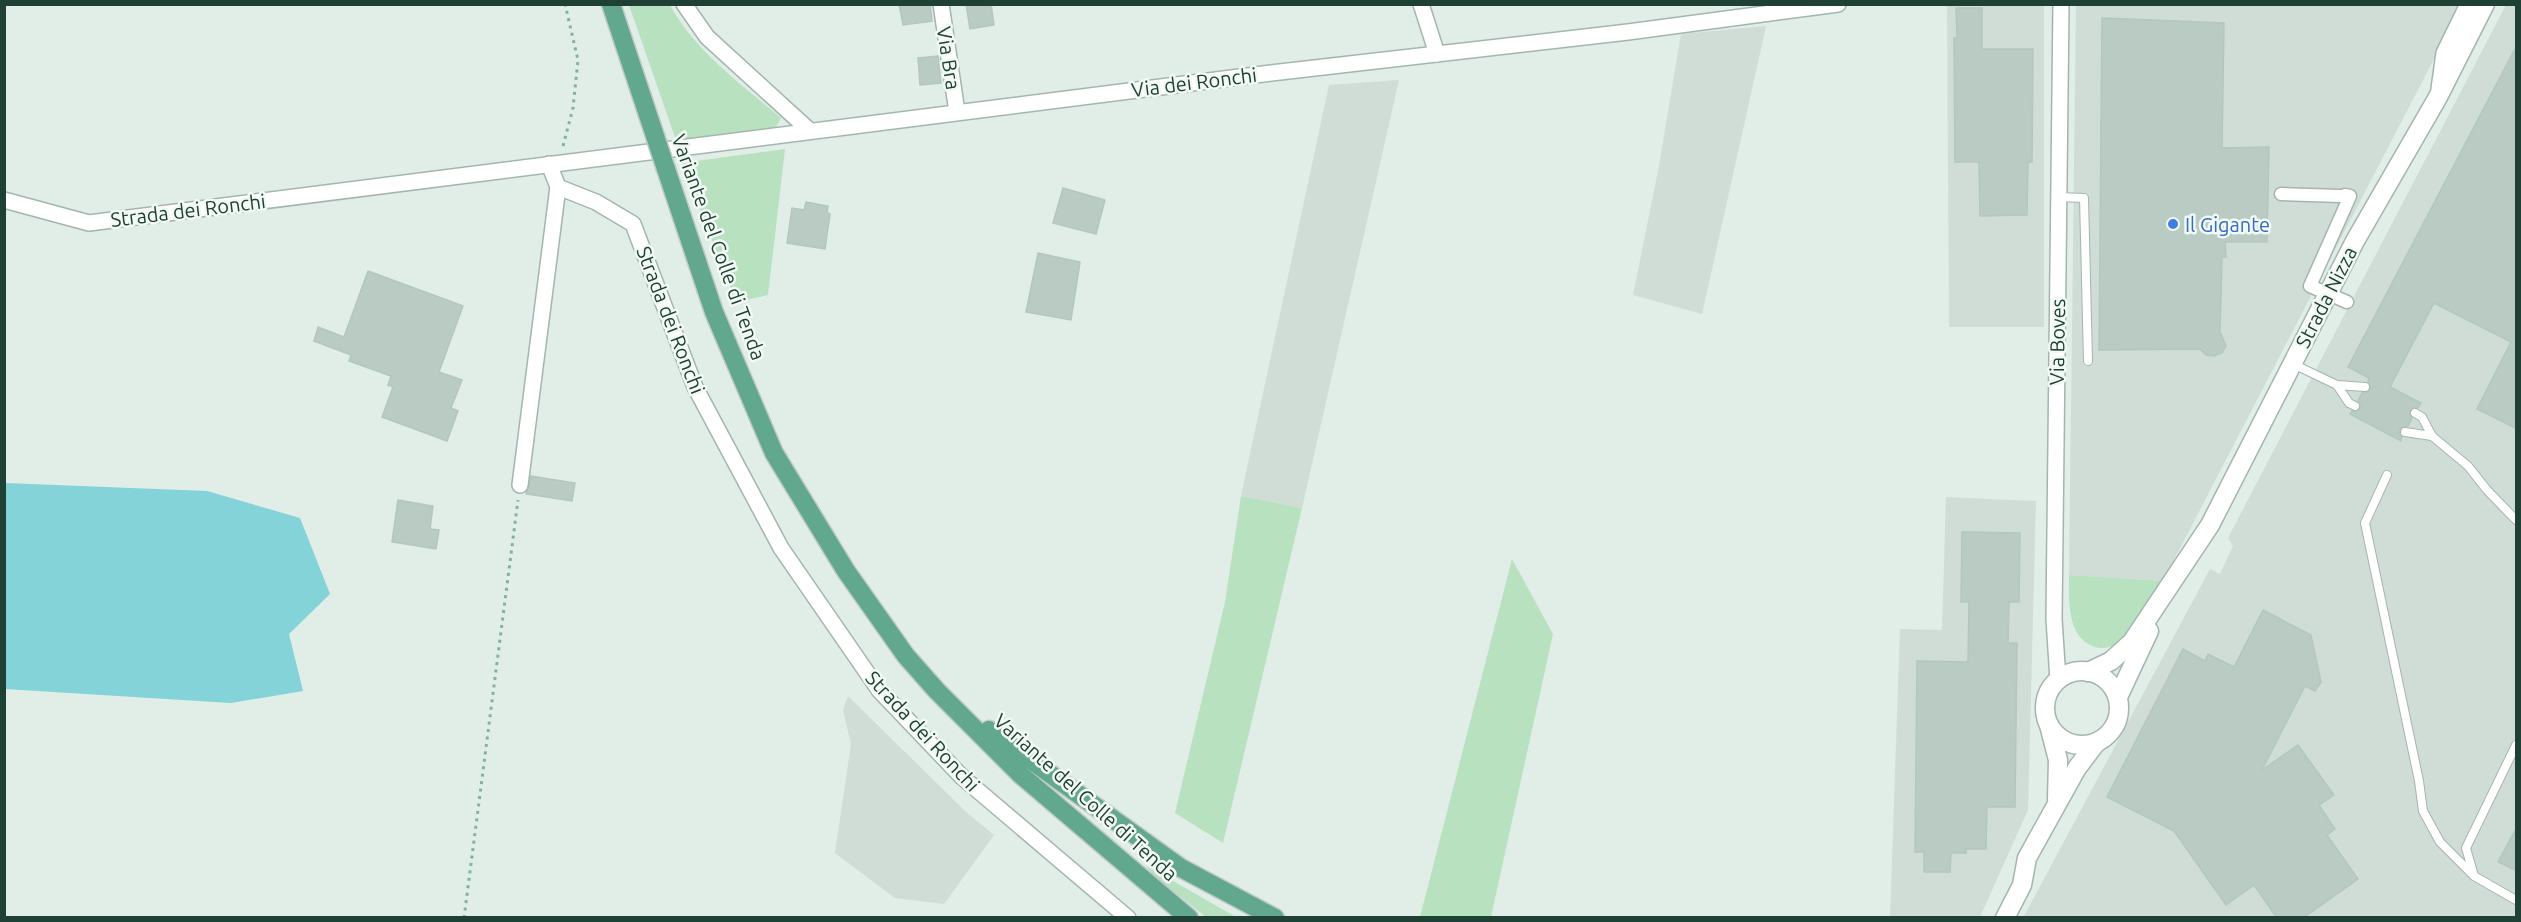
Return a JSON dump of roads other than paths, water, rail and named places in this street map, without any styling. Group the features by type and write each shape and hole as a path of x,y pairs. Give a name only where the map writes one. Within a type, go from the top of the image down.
{"main road":[{"name":"Variante del Colle di Tenda","path":"611,4 714,312 774,453 846,571 906,656 1021,775 1189,918"},
{"path":"938,691 1052,777 1181,868 1275,918"}],"street":[{"path":"684,4 707,38 810,131"},
{"name":"Via Bra","path":"941,4 957,112"},
{"path":"1421,4 1437,54"},
{"name":"Via dei Ronchi","path":"549,164 1838,4"},
{"name":"Via Boves","path":"2058,680 2054,619 2061,4"},
{"path":"2438,97 2444,53 2468,4"},
{"name":"Strada Nizza","path":"2057,802 2058,760 2045,712 2050,689 2058,680 2077,671 2088,672 2111,661 2132,642 2210,525 2355,240 2438,97 2485,4"},
{"path":"520,485 558,187 549,164"},
{"name":"Strada dei Ronchi","path":"4,200 88,223 549,164"},
{"name":"Strada dei Ronchi","path":"558,187 596,202 633,224 695,387 781,548 879,690 962,777 1128,918"},
{"path":"2281,194 2350,196 2310,286 2347,302"},
{"name":"Strada Nizza","path":"2005,918 2022,885 2027,858 2057,802 2077,768 2096,743 2113,729 2118,719 2118,697 2169,589"},
{"path":"2088,672 2106,680 2118,697"},
{"path":"2049,724 2055,733 2074,744 2096,743"}],"lane":[{"path":"2058,197 2084,198 2088,361"},
{"path":"2292,363 2337,385 2365,387"},
{"path":"2337,385 2349,403 2355,406"},
{"path":"2415,413 2422,417 2433,436 2468,466 2487,490 2517,520"},
{"path":"2405,432 2433,436"},
{"path":"2387,476 2365,524 2419,781 2423,811 2440,842 2474,876 2517,900"},
{"path":"2474,876 2466,848 2517,745"}],"water":[{"path":"5,483 207,491 300,518 330,594 289,634 303,691 231,703 5,689"}],"place":[{"name":"Il Gigante","path":"2173,224"}]}
